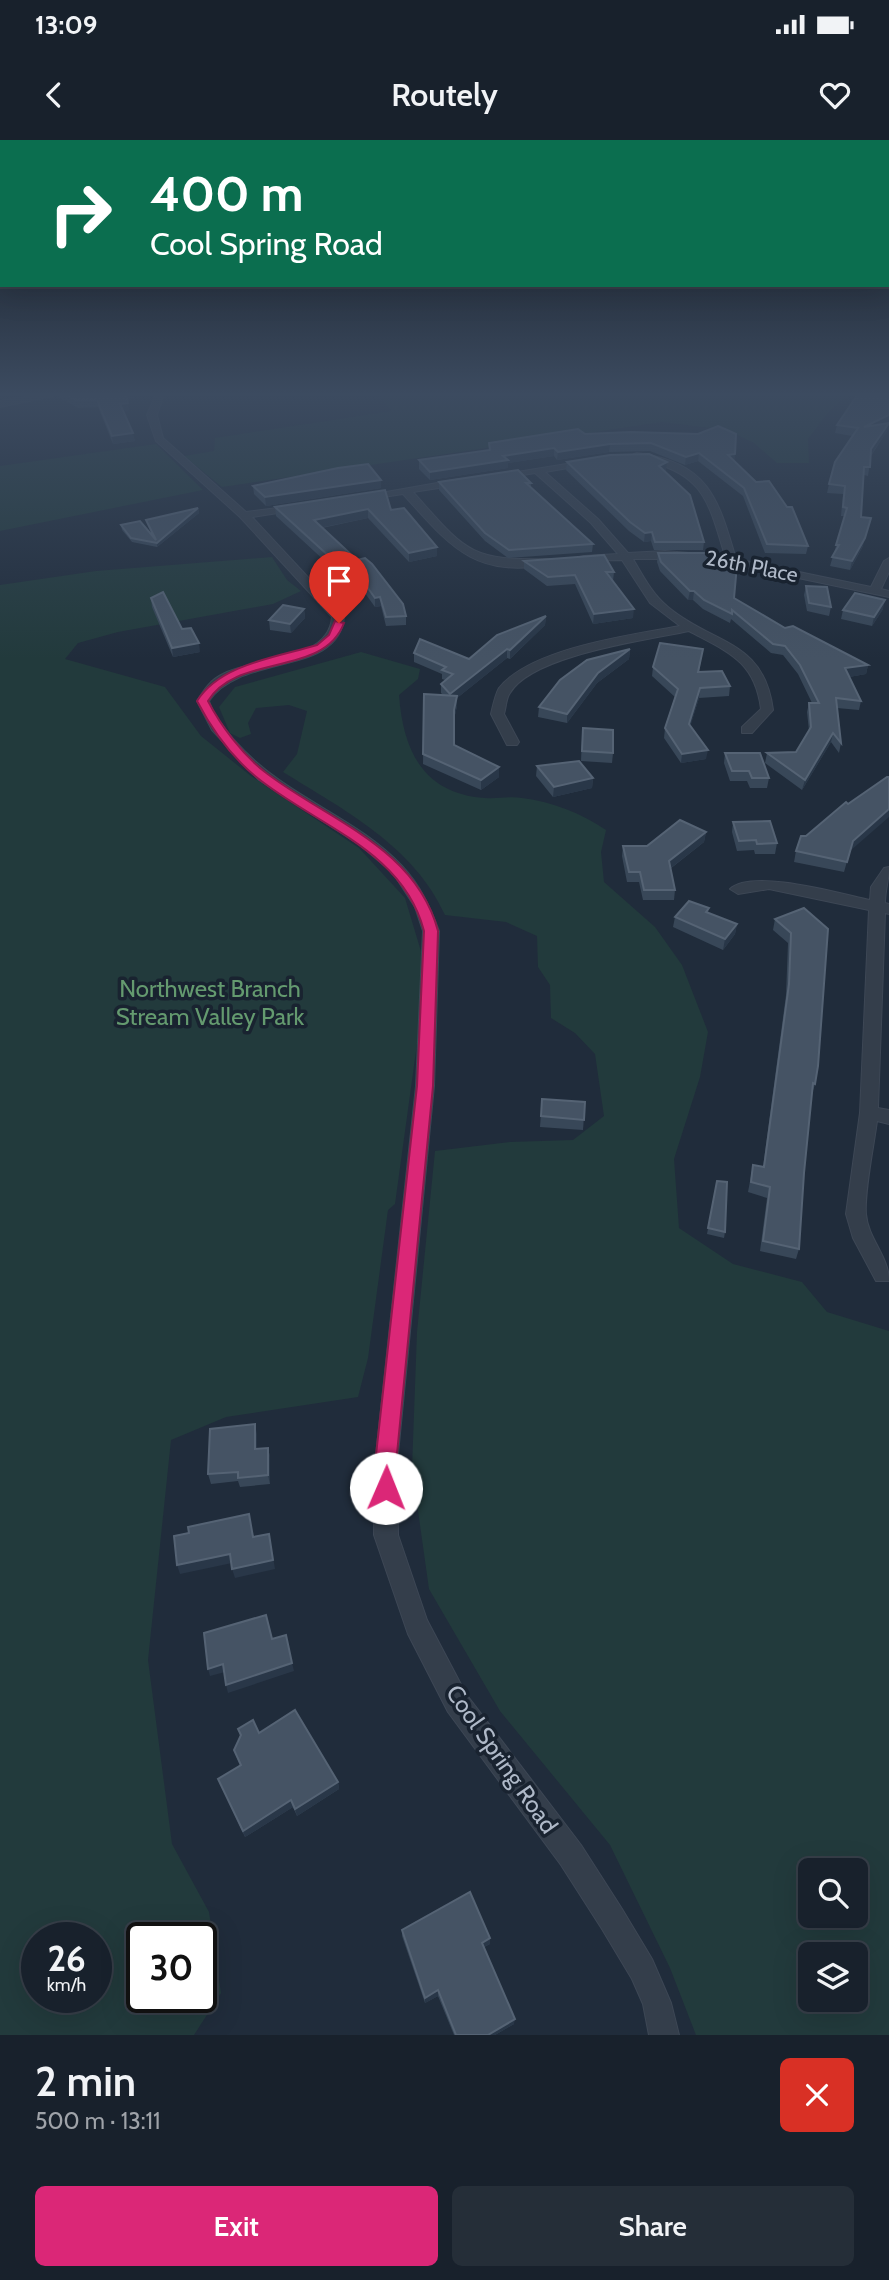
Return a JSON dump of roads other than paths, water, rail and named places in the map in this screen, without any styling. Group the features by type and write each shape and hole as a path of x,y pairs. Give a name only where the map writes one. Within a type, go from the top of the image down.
{"street":[{"name":"Cool Spring Road","path":"208,482 244,515 334,608 339,623 334,636 321,647 219,681 205,693 205,710 236,750 259,773 385,856 425,906 431,931 425,1086 386,1464 386,1535 417,1625 457,1703 571,1855 612,1919 642,1969 657,2003 664,2035"},
{"path":"351,499 457,482"},
{"path":"551,482 612,538 651,598 687,628 734,650 763,682 768,710 747,730"},
{"path":"694,482 714,503 731,560"},
{"path":"406,491 472,558 488,562 557,561"},
{"path":"244,515 310,505"},
{"name":"26th Place","path":"570,560 684,555 731,560 889,594"},
{"path":"874,591 889,561"},
{"path":"512,742 498,723 497,708 505,692 532,670 582,648 687,628"},
{"path":"883,1275 863,1238 856,1214 869,1113 883,908 878,887 889,871"},
{"path":"738,889 769,884 883,908"},
{"path":"869,1113 889,1117"}],"park label":[{"name":"Northwest Branch Stream Valley Park","path":"210,1002"}]}
